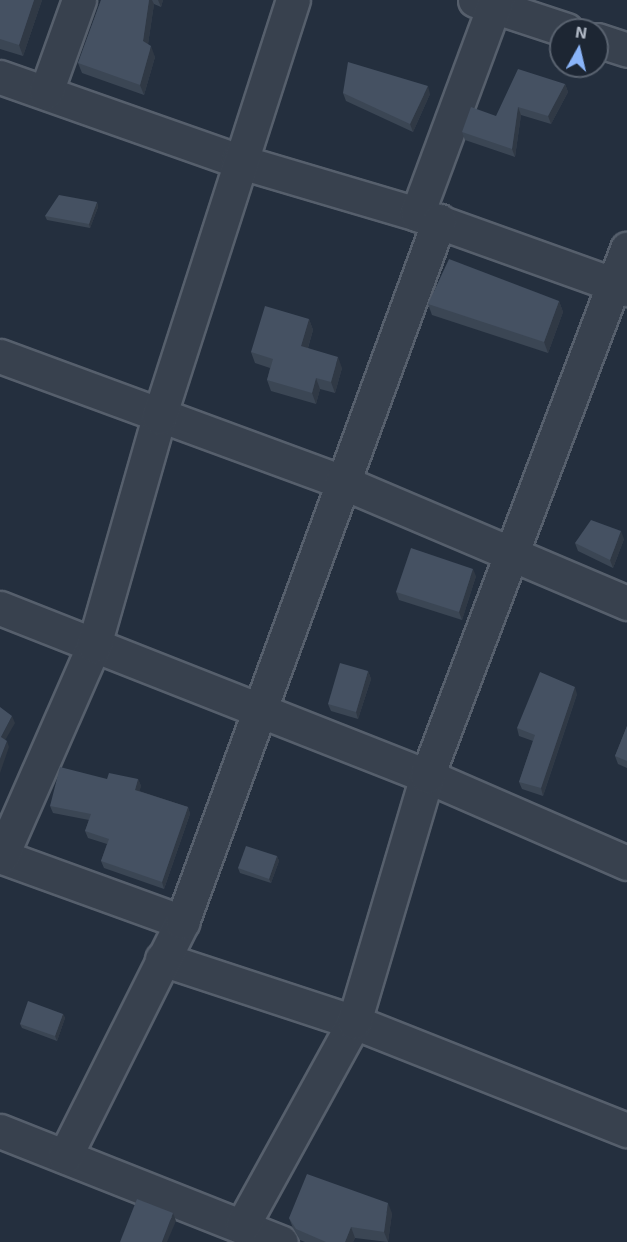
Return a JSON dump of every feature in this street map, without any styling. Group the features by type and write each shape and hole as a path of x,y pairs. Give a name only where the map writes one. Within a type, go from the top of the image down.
{"street":[{"path":"46,92 79,0"},
{"path":"182,922 0,856 94,645 159,417 238,161 293,0"},
{"path":"65,1156 182,922 342,482 428,218 488,2 549,24"},
{"path":"609,44 627,50"},
{"path":"0,77 238,161 428,218 621,287"},
{"path":"242,1226 354,1022 427,776 511,557 621,287 627,249"},
{"path":"0,356 159,417 342,482 511,557 627,603"},
{"path":"0,608 427,776 627,863"},
{"path":"162,959 354,1022 627,1130"},
{"path":"0,1131 281,1242"}],"building":[{"path":"0,0 34,0 19,45 0,39"},
{"path":"101,0 149,0 143,41 151,46 140,85 78,63"},
{"path":"348,62 428,86 410,124 343,93"},
{"path":"518,69 565,84 548,116 518,107 512,149 462,132 471,107 496,116"},
{"path":"59,195 97,202 89,224 45,216"},
{"path":"449,259 559,301 544,342 428,304"},
{"path":"265,306 309,319 301,346 338,357 331,382 316,378 312,393 267,380 273,359 251,352"},
{"path":"591,520 621,531 610,560 575,543"},
{"path":"411,548 473,569 459,612 396,592"},
{"path":"340,663 368,671 356,712 328,704"},
{"path":"540,672 575,687 541,788 519,782 535,735 517,728"},
{"path":"0,707 12,716 1,737 7,741 0,759"},
{"path":"627,726 627,761 615,756"},
{"path":"60,767 107,779 109,773 138,779 135,790 188,807 162,882 101,861 109,839 85,831 91,814 50,806"},
{"path":"246,846 277,856 269,879 238,868"},
{"path":"28,1001 63,1014 55,1036 20,1024"},
{"path":"307,1174 388,1203 384,1232 351,1227 345,1242 326,1242 296,1229 289,1218"},
{"path":"137,1199 173,1213 162,1242 120,1242"}]}
